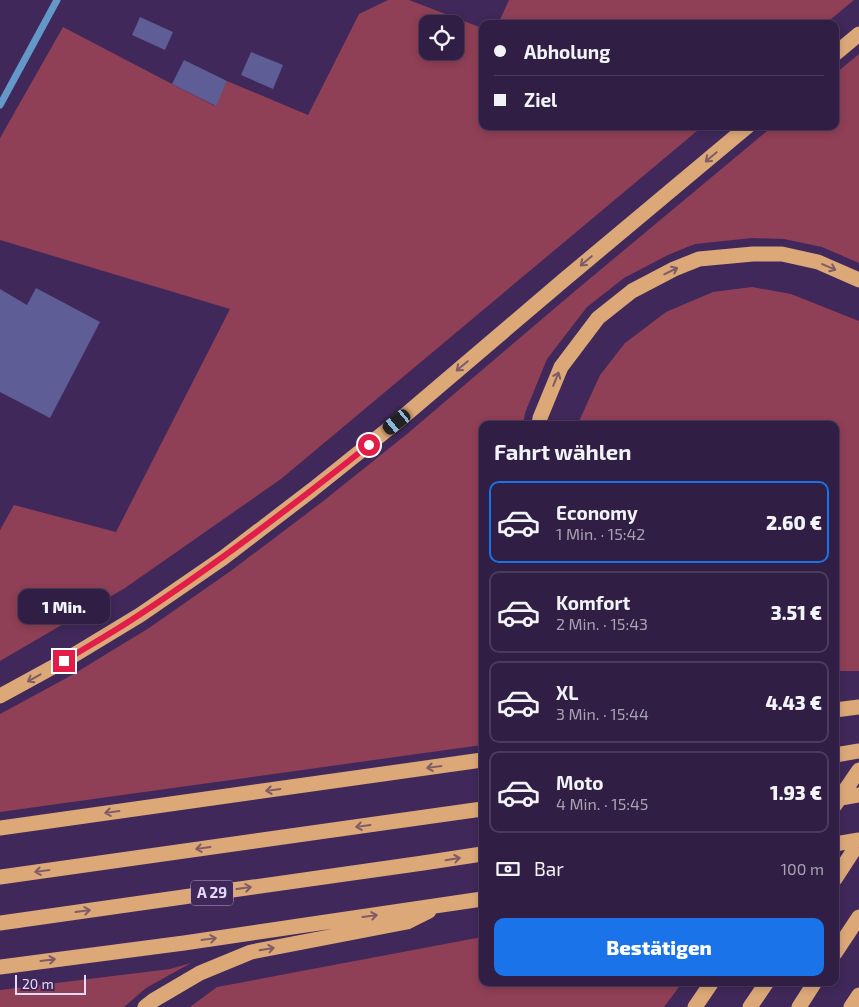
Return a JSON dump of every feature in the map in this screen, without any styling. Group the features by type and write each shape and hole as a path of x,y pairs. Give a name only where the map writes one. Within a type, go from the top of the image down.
{"highway":[{"path":"839,51 859,34"},
{"path":"0,696 64,661 140,615 223,558 397,422 743,130"},
{"path":"540,421 561,367 598,318 632,291 674,269 699,259 753,254 782,254 818,262 859,280"},
{"path":"839,704 859,706"},
{"path":"839,709 859,706"},
{"path":"839,754 859,751"},
{"path":"0,828 479,760"},
{"path":"839,799 859,770"},
{"path":"839,798 859,795"},
{"path":"0,877 479,809"},
{"path":"839,844 859,841"},
{"path":"839,873 859,841"},
{"name":"A 29","path":"0,922 479,854"},
{"path":"0,967 184,943 479,900"},
{"path":"145,1007 200,973 251,952 407,922 441,906"},
{"path":"839,947 859,917"},
{"path":"696,1007 709,986"},
{"path":"750,1007 764,986"},
{"path":"799,1007 813,986"},
{"path":"851,1007 859,996"}],"shaded area":[{"path":"388,0 409,0 448,15 419,15 419,60 464,60 464,21 479,27 479,130 698,130 281,479 125,588 0,661 0,530 14,505 116,532 230,309 0,240 0,138 63,27 215,106 227,81 308,115 359,14"},
{"path":"509,0 854,0 830,20 500,20"},
{"path":"859,54 859,263 822,247 784,239 752,238 695,244 668,255 624,278 587,307 547,359 525,413 524,421 479,421 479,745 0,812 0,714 72,675 149,628 232,570 322,502 407,434 768,130 839,130 839,71"},
{"path":"752,287 791,294 859,321 859,671 839,671 839,421 580,421 600,375 625,343 666,312 713,292"},
{"path":"479,938 479,986 680,986 664,1007 190,1007 217,987"},
{"path":"191,963 146,988 124,1007 0,1007 0,990 170,969"}],"building":[{"path":"140,17 173,32 165,50 132,35"},
{"path":"251,52 283,65 273,89 241,75"},
{"path":"184,60 227,81 216,106 172,84"},
{"path":"36,288 100,322 50,418 0,392 0,289 27,305"}],"waterway":[{"path":"0,105 57,0"}],"route":[{"path":"64,661 140,615 223,558 369,445"}]}
